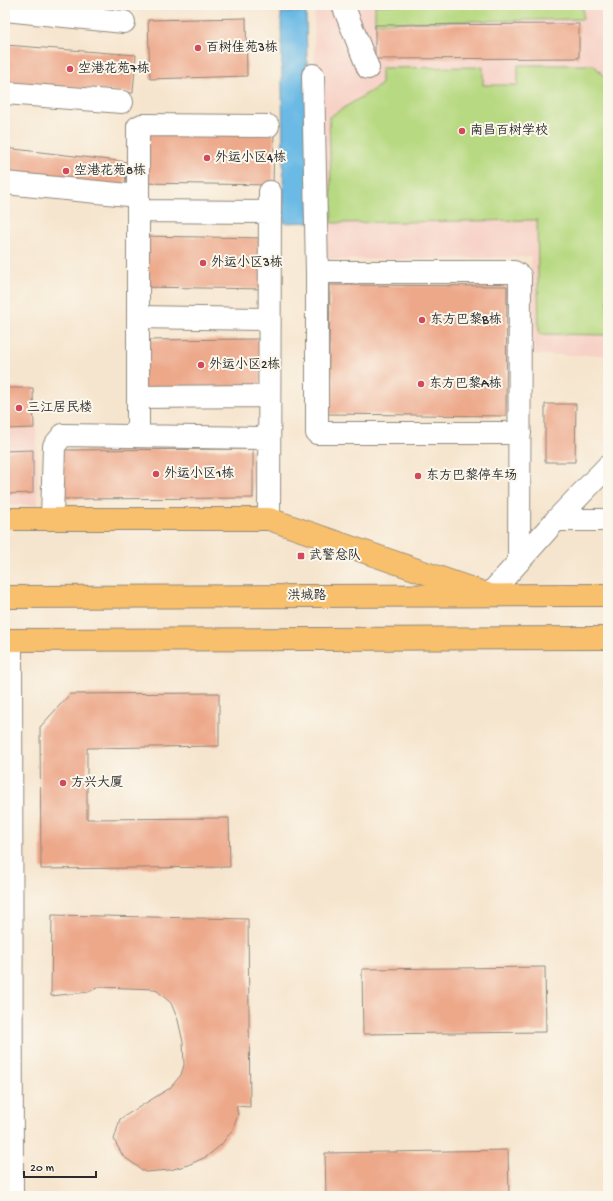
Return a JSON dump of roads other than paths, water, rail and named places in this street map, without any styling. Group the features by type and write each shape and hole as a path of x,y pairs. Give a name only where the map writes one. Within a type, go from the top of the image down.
{"main road":[{"path":"5,519 269,519 489,595"},
{"name":"洪城路","path":"5,597 608,594"},
{"path":"8,640 608,638"}],"street":[{"path":"343,5 368,68"},
{"path":"5,10 124,22"},
{"path":"313,75 316,272 316,433 520,433"},
{"path":"5,93 122,102"},
{"path":"138,435 138,317 133,203 138,128 142,125 268,126"},
{"path":"5,183 133,203 270,202 269,519"},
{"path":"316,272 514,272 520,276 519,561"},
{"path":"138,317 269,319"},
{"path":"138,397 269,396"},
{"path":"52,519 54,446 63,435 269,438"},
{"path":"489,595 556,520 608,466"},
{"path":"556,520 608,520"},
{"path":"8,640 8,976 12,1196"}],"water":[{"path":"306,12 310,222 284,223 281,13"}],"place":[{"name":"百树佳苑3栋","path":"198,48"},
{"name":"空港花苑7栋","path":"70,69"},
{"name":"南昌百树学校","path":"462,131"},
{"name":"外运小区4栋","path":"207,158"},
{"name":"空港花苑8栋","path":"66,171"},
{"name":"外运小区3栋","path":"203,263"},
{"name":"东方巴黎B栋","path":"422,320"},
{"name":"外运小区2栋","path":"201,365"},
{"name":"东方巴黎A栋","path":"421,384"},
{"name":"三江居民楼","path":"19,408"},
{"name":"外运小区1栋","path":"156,474"},
{"name":"东方巴黎停车场","path":"418,476"},
{"name":"武警总队","path":"301,556"},
{"name":"方兴大厦","path":"63,783"}]}
